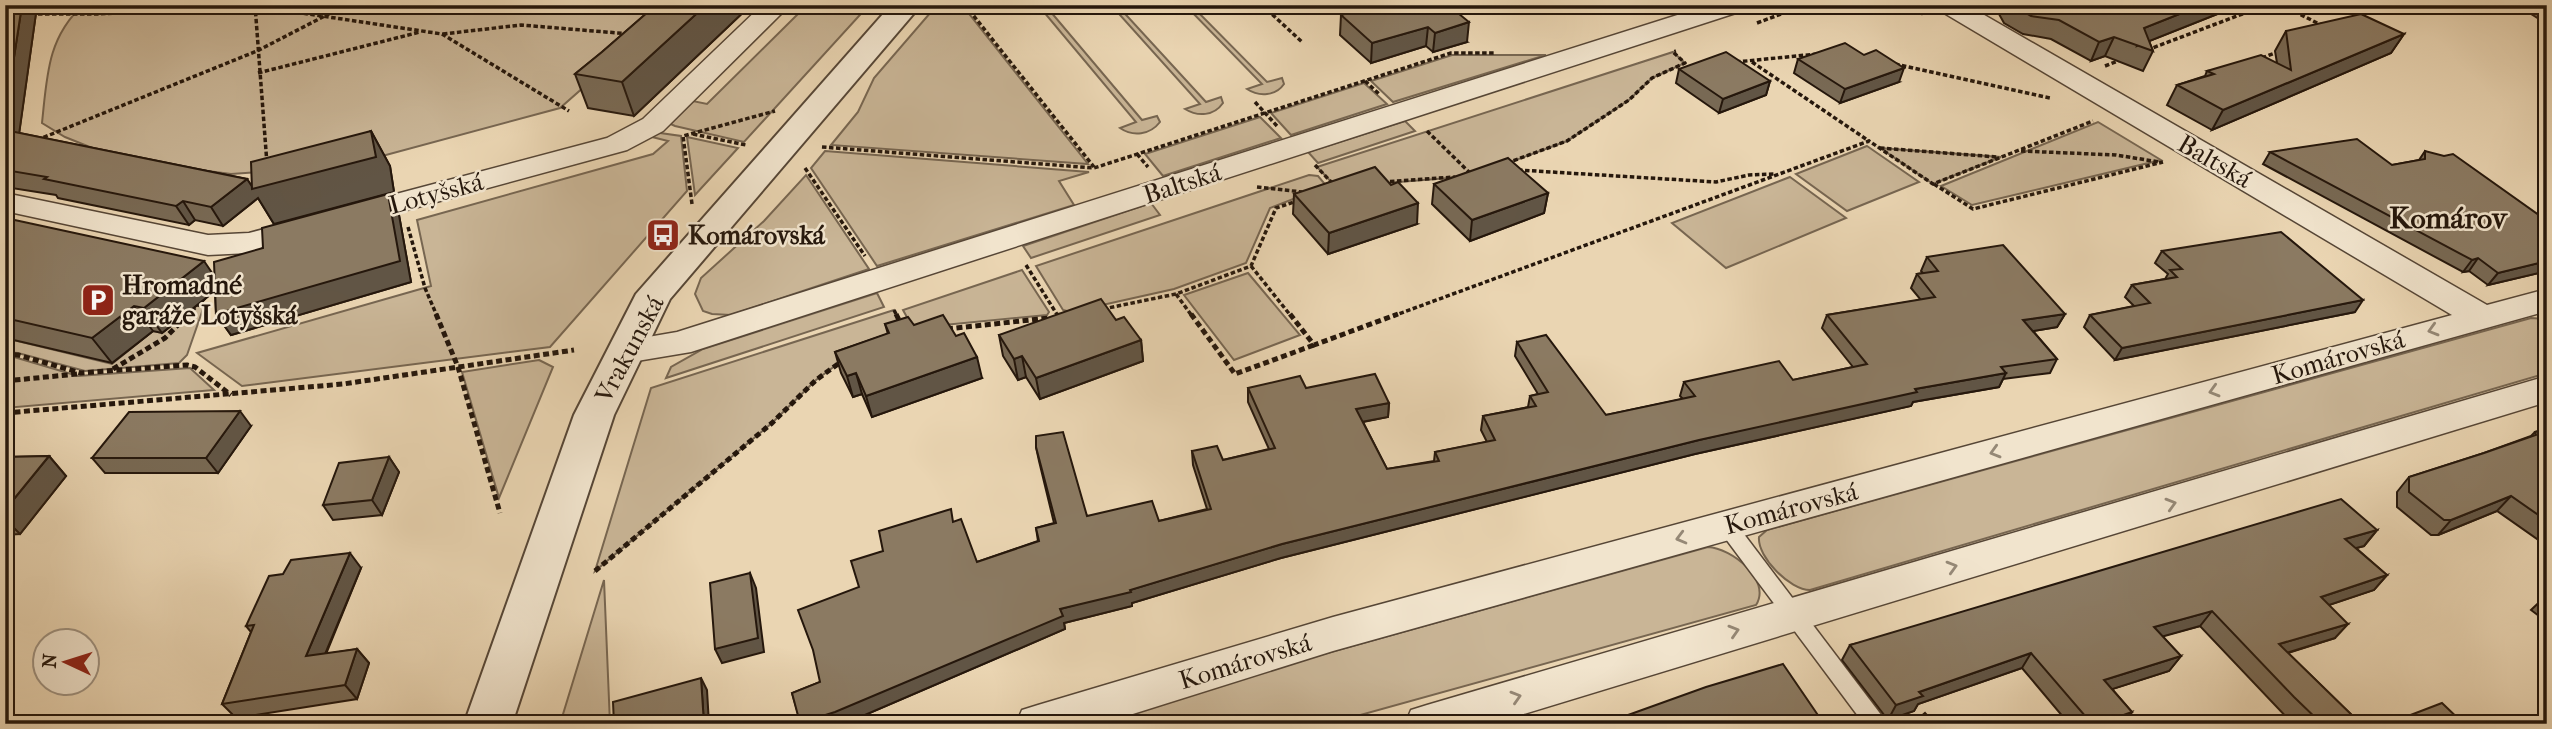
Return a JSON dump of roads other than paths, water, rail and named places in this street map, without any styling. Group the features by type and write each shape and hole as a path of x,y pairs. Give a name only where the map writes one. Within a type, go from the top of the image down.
{"street":[{"name":"Lotyšská","path":"5,202 199,243 249,243 617,144 653,125 777,5"},
{"name":"Vrakunská","path":"488,724 594,415 654,295 906,5"},
{"name":"Baltská","path":"1948,5 2482,317"},
{"name":"Baltská","path":"625,351 679,344 881,279 1740,16"},
{"name":"Komárovská","path":"1038,724 1333,634 2547,300"},
{"path":"1427,724 1794,613 2255,479 2547,389"}],"lane":[{"path":"1727,526 1877,724"}],"place":[{"name":"Komárovská","path":"663,235"},
{"name":"Hromadné garáže Lotyšská","path":"98,300"}],"district":[{"name":"Komárov","path":"2448,218"}]}
